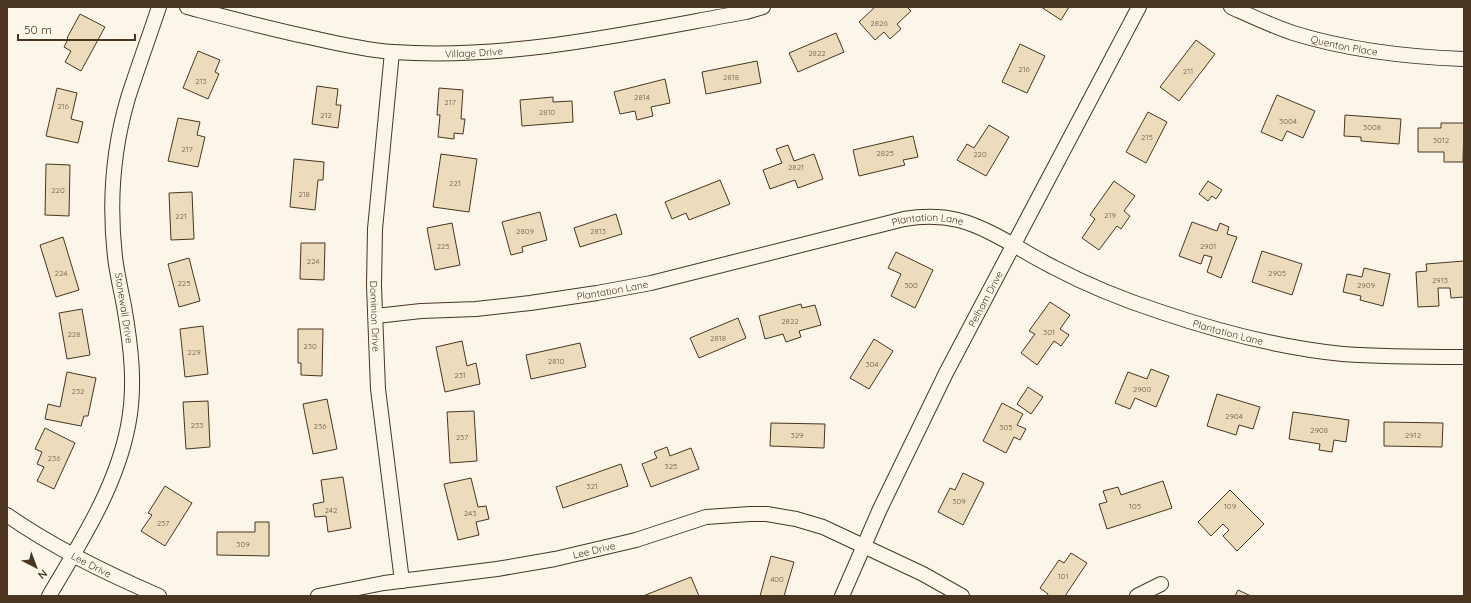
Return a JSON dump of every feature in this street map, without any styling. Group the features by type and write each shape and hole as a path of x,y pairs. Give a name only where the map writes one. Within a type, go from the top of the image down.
{"street":[{"name":"Stonewall Drive","path":"49,596 73,556 104,498 119,459 128,427 132,399 132,365 115,257 112,212 114,174 119,136 128,98 159,7"},
{"name":"Village Drive","path":"187,7 273,30 349,46 392,52 442,54 478,53 549,46 738,14 763,7"},
{"name":"Pelham Drive","path":"842,596 864,545 946,373 1139,7"},
{"name":"Quenton Place","path":"1231,7 1292,32 1350,47 1397,55 1464,59"},
{"name":"Dominion Drive","path":"392,52 375,229 376,316 378,389 402,581"},
{"name":"Plantation Lane","path":"376,316 530,303 598,293 651,283 904,218 936,217 958,220 979,227 1053,267 1096,287 1160,312 1227,332 1295,347 1343,354 1409,357 1464,357"},
{"name":"Lee Drive","path":"318,596 402,581 497,569 555,559 636,540 694,520 722,515 767,514 796,519 823,527 923,574 962,596"},
{"name":"Lee Drive","path":"7,515 73,556 121,580 159,596"},
{"path":"1137,596 1161,584"}],"building":[{"path":"875,7 907,7 911,11 897,24 901,29 890,39 884,32 875,40 859,22"},
{"path":"1041,7 1069,7 1061,20"},
{"path":"80,14 105,27 81,71 65,62 71,51 64,47 68,39 67,38"},
{"path":"836,33 844,52 798,72 789,53"},
{"path":"1196,40 1215,54 1179,101 1160,87"},
{"path":"1020,44 1045,56 1027,93 1002,82"},
{"path":"198,51 220,60 215,72 219,74 208,99 183,88"},
{"path":"757,61 761,83 706,94 702,72"},
{"path":"665,79 670,103 651,107 653,116 637,120 635,111 620,114 614,92"},
{"path":"317,86 338,89 336,105 341,105 338,128 312,124"},
{"path":"57,88 77,93 71,119 83,122 78,143 46,136"},
{"path":"439,88 463,90 461,119 465,119 463,134 454,133 454,139 438,137 440,115 437,115"},
{"path":"1277,95 1315,111 1303,138 1287,131 1282,141 1261,132"},
{"path":"553,97 553,102 572,101 573,122 522,126 520,100"},
{"path":"1148,112 1167,122 1146,163 1126,152"},
{"path":"1345,115 1401,119 1399,144 1361,141 1361,137 1344,136"},
{"path":"178,118 200,122 197,135 205,137 198,167 168,161"},
{"path":"1441,123 1464,123 1463,162 1444,162 1444,152 1418,152 1418,128 1441,128"},
{"path":"989,125 1009,137 986,176 957,160 967,144 974,148"},
{"path":"913,136 918,157 903,160 905,165 859,176 853,150"},
{"path":"788,145 794,161 814,154 823,179 798,188 795,180 770,189 763,170 782,163 776,149"},
{"path":"441,154 477,159 469,212 433,207"},
{"path":"294,159 324,162 323,180 318,180 315,210 290,207"},
{"path":"46,164 70,165 69,216 45,215"},
{"path":"720,180 730,204 689,220 686,213 672,219 665,202"},
{"path":"1114,181 1135,196 1124,211 1130,216 1121,229 1117,226 1099,250 1082,238 1095,219 1090,215"},
{"path":"1208,181 1222,190 1216,199 1212,196 1208,201 1199,194"},
{"path":"192,192 194,239 171,240 169,193"},
{"path":"540,212 547,240 522,247 523,252 511,255 502,222"},
{"path":"616,214 622,234 580,247 574,228"},
{"path":"1192,222 1217,231 1220,223 1229,227 1227,234 1237,237 1221,278 1207,272 1212,257 1204,255 1201,264 1179,256"},
{"path":"452,223 460,265 435,270 427,228"},
{"path":"63,237 79,290 56,297 40,245"},
{"path":"301,243 325,243 324,280 300,279"},
{"path":"1262,251 1302,264 1292,295 1252,282"},
{"path":"896,252 933,270 915,308 891,296 901,274 888,268"},
{"path":"189,258 200,301 179,307 168,264"},
{"path":"1464,261 1464,297 1451,298 1450,288 1438,288 1439,306 1418,307 1416,272 1427,271 1426,264"},
{"path":"1364,268 1390,274 1383,306 1360,300 1361,296 1343,292 1347,274 1362,277"},
{"path":"1050,302 1070,315 1060,329 1069,335 1061,346 1054,341 1037,365 1021,353 1035,334 1029,331"},
{"path":"801,304 802,308 815,305 821,325 799,331 801,337 786,342 783,334 765,339 759,316"},
{"path":"82,309 90,355 67,359 59,313"},
{"path":"738,318 746,338 699,358 690,338"},
{"path":"203,326 208,374 185,377 180,329"},
{"path":"298,329 323,329 322,376 301,375 301,363 298,363"},
{"path":"874,339 893,351 869,389 850,378"},
{"path":"462,341 467,366 476,363 480,384 445,392 436,347"},
{"path":"580,343 586,367 531,379 526,355"},
{"path":"1151,369 1169,376 1156,407 1135,398 1130,409 1115,403 1128,372 1147,379"},
{"path":"67,372 96,378 88,416 84,416 81,426 45,419 48,404 60,407"},
{"path":"1028,387 1043,397 1031,414 1017,404"},
{"path":"1217,394 1260,407 1253,429 1239,425 1236,435 1207,426"},
{"path":"327,399 337,449 313,454 303,404"},
{"path":"208,401 210,447 186,449 183,402"},
{"path":"1002,403 1023,414 1017,425 1026,429 1020,440 1014,437 1006,453 983,441"},
{"path":"474,411 477,461 450,463 447,412"},
{"path":"1293,412 1349,420 1346,442 1334,440 1332,452 1319,450 1320,444 1289,439"},
{"path":"1384,422 1443,423 1442,447 1384,446"},
{"path":"771,423 825,424 824,448 770,446"},
{"path":"45,428 75,443 54,489 37,481 44,467 37,464 42,452 35,449"},
{"path":"667,447 670,456 691,448 699,469 651,487 642,464 657,458 654,452"},
{"path":"621,464 628,486 563,508 556,487"},
{"path":"963,473 984,483 963,525 938,512 950,488 955,490"},
{"path":"343,477 351,528 328,532 326,516 315,517 313,504 324,502 321,480"},
{"path":"471,478 478,507 486,506 489,519 476,522 479,535 458,540 444,484"},
{"path":"1163,481 1172,508 1107,529 1099,504 1107,502 1103,491 1118,487 1121,495"},
{"path":"165,486 192,503 165,546 141,531 152,515 148,513"},
{"path":"1230,490 1264,524 1237,551 1223,536 1229,530 1223,524 1211,536 1198,522"},
{"path":"255,522 269,522 269,556 217,555 217,532 255,532"},
{"path":"1071,553 1087,563 1065,596 1047,596 1048,594 1040,588 1059,560 1064,563"},
{"path":"771,556 794,562 784,596 760,596"},
{"path":"691,577 699,596 643,596"},
{"path":"1238,590 1251,596 1235,596"}]}
